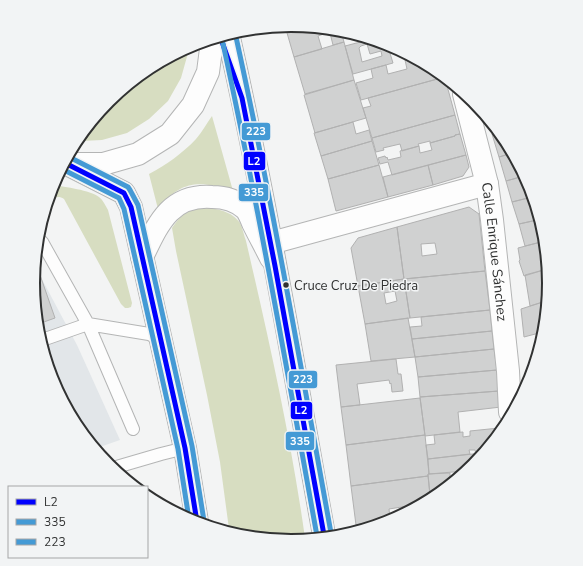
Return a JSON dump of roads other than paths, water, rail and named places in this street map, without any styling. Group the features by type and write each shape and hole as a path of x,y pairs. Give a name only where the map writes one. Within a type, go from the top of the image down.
{"street":[{"path":"230,40 271,243 323,532"},
{"path":"222,42 242,98"},
{"path":"70,164 103,164 138,154 170,134 193,106 208,72 212,45"},
{"name":"Calle Enrique Sánchez","path":"466,103 487,184 508,371 510,408"},
{"path":"70,165 124,193 131,207 185,448 195,515"},
{"path":"271,243 487,184"},
{"path":"142,257 155,230 165,214 178,203 190,198 203,196 219,197 237,202 247,210 275,266"}],"lane":[{"path":"43,249 88,324 133,429"},
{"path":"47,338 88,324 149,334 160,340"},
{"path":"120,466 185,448"}],"place":[{"name":"Cruce Cruz De Piedra","path":"286,285"}]}
